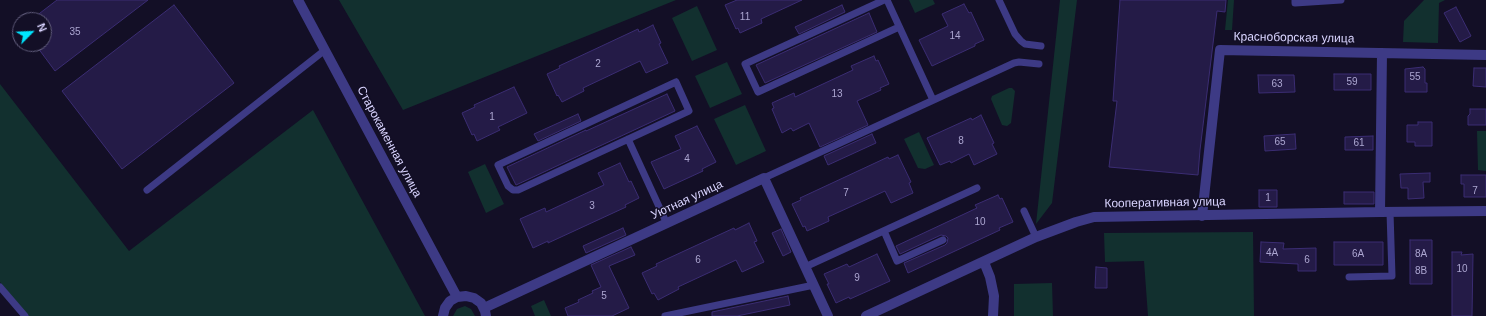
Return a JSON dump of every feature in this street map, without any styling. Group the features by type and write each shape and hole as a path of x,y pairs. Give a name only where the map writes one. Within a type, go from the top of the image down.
{"street":[{"name":"Старокаменная улица","path":"298,0 457,297"},
{"name":"Красноборская улица","path":"1202,216 1220,50 1486,54"},
{"path":"1380,212 1382,53"},
{"path":"764,178 828,316"},
{"name":"Уютная улица","path":"485,312 764,178"},
{"name":"Кооперативная улица","path":"866,316 1036,237 1094,217 1486,211"},
{"path":"984,262 994,296 994,316"},
{"path":"443,316 447,304 457,297 466,296 474,298 481,303 485,312"}],"lane":[{"path":"899,27 758,92 745,64 885,0 899,27 933,100"},
{"path":"999,0 1015,34 1021,41 1025,44 1041,46"},
{"path":"1295,0 1295,3 1341,0"},
{"path":"147,190 325,50"},
{"path":"764,178 1014,63 1039,64"},
{"path":"676,82 690,111 628,139 518,190 513,190 508,186 498,165 676,82"},
{"path":"628,139 667,224"},
{"path":"805,267 977,188"},
{"path":"1024,211 1036,237"},
{"path":"1349,277 1392,276 1390,212"},
{"path":"884,231 897,261 942,240"},
{"path":"665,316 814,285"},
{"path":"0,287 25,316"}],"green space":[{"path":"339,0 676,0 403,110"},
{"path":"909,0 933,0 935,4 915,13"},
{"path":"1060,0 1077,0 1052,203 1036,224"},
{"path":"1228,0 1234,0 1232,30 1225,30"},
{"path":"1424,0 1445,0 1439,3 1438,43 1403,42 1404,21"},
{"path":"697,6 717,50 692,61 672,18"},
{"path":"727,62 742,94 710,108 695,76"},
{"path":"0,84 129,251 313,110 425,316 27,316 0,282"},
{"path":"1012,88 1015,91 1011,123 1007,126 1002,125 991,99 992,96"},
{"path":"745,105 766,151 736,165 714,119"},
{"path":"1477,131 1486,131 1486,171 1478,170"},
{"path":"919,132 934,165 925,169 918,168 904,139"},
{"path":"485,164 504,204 486,213 468,172"},
{"path":"1253,232 1254,316 1148,316 1144,261 1105,262 1104,233"},
{"path":"1052,283 1053,316 1014,316 1014,284"},
{"path":"544,300 551,316 535,316 531,306"},
{"path":"465,306 471,309 475,316 453,316 457,309"}],"building":[{"path":"57,0 148,0 55,71 41,52 52,52 52,12 41,12"},
{"path":"737,0 802,0 761,19 762,23 740,33 738,28 736,29 725,5"},
{"path":"1120,0 1226,0 1225,12 1217,11 1198,175 1109,167 1117,101 1113,101"},
{"path":"964,4 969,13 971,12 984,40 975,44 975,46 932,66 919,40 948,26 942,14"},
{"path":"174,5 234,83 122,169 62,91"},
{"path":"842,5 845,12 799,34 795,27"},
{"path":"1456,7 1471,36 1460,42 1444,13"},
{"path":"869,13 877,32 765,83 756,65"},
{"path":"653,25 661,43 659,44 668,63 646,73 640,61 583,88 584,91 562,102 558,95 557,96 547,74 560,68 559,66 638,29 639,32"},
{"path":"874,56 876,61 878,60 889,84 880,88 881,90 857,101 868,125 820,147 809,123 793,131 791,128 782,133 772,109 774,108 772,103 794,93 795,97 853,70 851,66"},
{"path":"1423,67 1425,69 1425,83 1427,83 1427,92 1405,92 1405,69"},
{"path":"1474,68 1486,68 1486,87 1473,86"},
{"path":"1334,74 1371,74 1371,90 1334,90"},
{"path":"1258,75 1294,75 1295,92 1259,93"},
{"path":"514,87 527,113 498,127 500,130 477,141 474,134 472,135 462,113 475,107 474,105"},
{"path":"667,94 675,111 516,185 507,167"},
{"path":"1470,109 1486,109 1486,125 1468,125"},
{"path":"578,114 581,121 538,141 534,134"},
{"path":"981,115 994,143 992,144 997,154 974,165 969,154 951,163 950,161 940,165 927,138"},
{"path":"1418,122 1432,122 1432,146 1415,146 1415,142 1407,142 1407,125 1418,125"},
{"path":"697,126 716,162 702,169 703,171 664,189 651,162 681,149 675,136"},
{"path":"872,134 876,143 828,165 824,156"},
{"path":"1295,134 1296,149 1265,151 1264,136"},
{"path":"1373,136 1373,150 1345,150 1345,137"},
{"path":"898,155 911,182 909,183 913,193 891,203 885,191 828,217 829,221 807,231 805,226 803,227 792,204 801,200 800,198 888,157 889,159"},
{"path":"620,163 639,198 625,205 626,207 548,243 548,241 533,248 520,219 545,208 546,212 604,185 598,173"},
{"path":"1430,173 1430,182 1423,182 1424,198 1408,199 1408,188 1401,188 1400,174"},
{"path":"1461,175 1486,175 1486,197 1464,197 1464,184 1461,184"},
{"path":"1259,190 1277,190 1277,207 1259,207"},
{"path":"1344,192 1374,192 1374,204 1344,204"},
{"path":"998,195 1000,199 1002,198 1013,222 999,228 1000,230 908,273 904,263 945,245 948,238 941,235 900,254 896,246 977,208 975,205"},
{"path":"749,223 757,241 754,242 764,262 742,272 736,260 678,287 679,289 658,300 654,293 652,294 642,273 657,266 656,264 734,228 735,230"},
{"path":"623,228 626,235 586,253 583,246"},
{"path":"781,229 791,252 783,256 772,233"},
{"path":"1410,240 1432,240 1432,284 1410,284"},
{"path":"1261,242 1284,243 1283,249 1316,248 1316,271 1298,271 1298,264 1260,262"},
{"path":"1334,242 1383,242 1383,265 1334,265"},
{"path":"631,247 635,255 609,266 629,308 612,316 568,316 565,308 579,302 578,300 593,293 592,291 601,287 591,265"},
{"path":"1452,252 1462,252 1461,255 1473,254 1472,316 1452,316"},
{"path":"877,254 890,281 850,299 849,297 836,303 824,274 847,264 849,267"},
{"path":"1096,267 1107,268 1107,288 1095,288"},
{"path":"788,296 790,305 737,316 712,316 712,312"}]}
